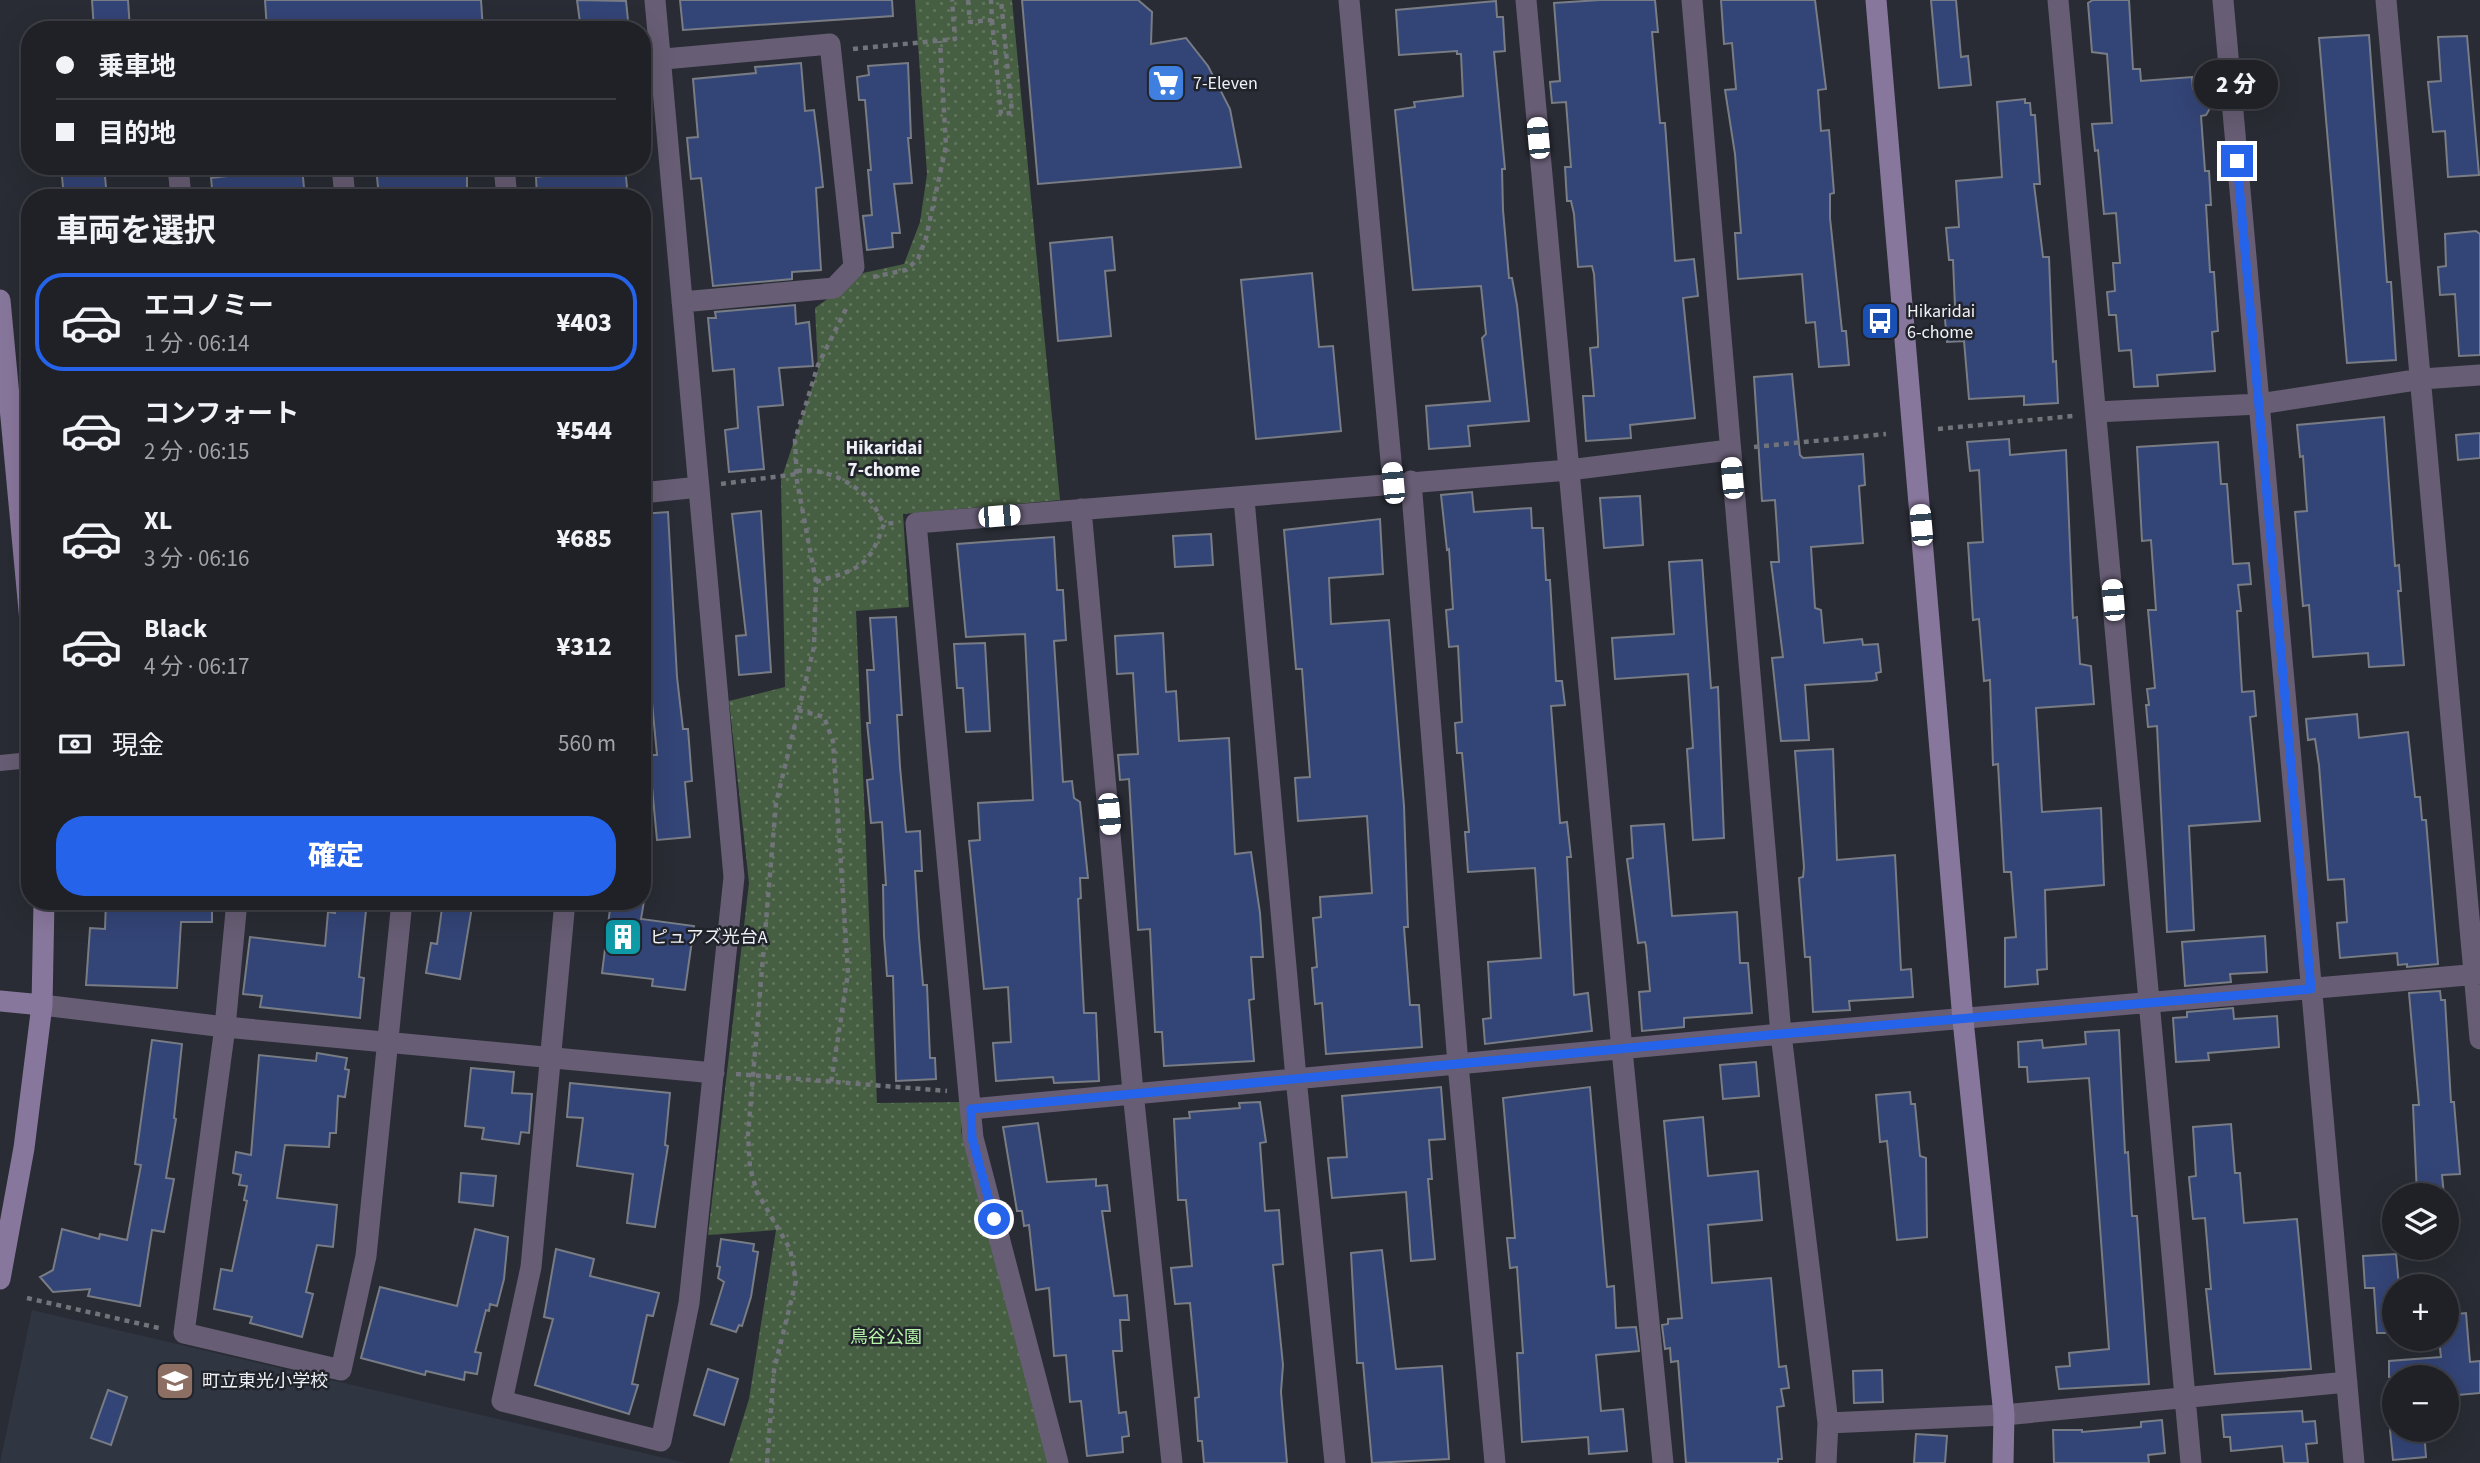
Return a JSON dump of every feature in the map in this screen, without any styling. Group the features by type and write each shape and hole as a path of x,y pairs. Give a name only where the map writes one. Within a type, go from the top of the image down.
{"street":[{"path":"564,910 531,1267 502,1401 661,1441 690,1303 734,877 682,302 651,60 655,0"},
{"path":"1349,0 1402,482 1495,1463"},
{"path":"1526,0 1622,1050 1663,1463"},
{"path":"1692,0 1781,1034 1828,1423 1826,1463"},
{"path":"1876,0 1963,1020 2004,1415 2003,1463"},
{"path":"2058,0 2191,1463"},
{"path":"2223,0 2354,1463"},
{"path":"2386,0 2477,974 2480,1039"},
{"path":"651,60 831,44 832,51 854,267 834,288 682,302"},
{"path":"0,300 21,525"},
{"path":"2096,412 2259,404 2422,379 2480,375"},
{"path":"1058,1463 972,1138 916,523 1244,499 1402,482 1569,470 1729,450"},
{"path":"651,492 699,487"},
{"path":"1244,499 1296,1078 1335,1463"},
{"path":"1082,509 1133,1092 1172,1463"},
{"path":"0,1279 24,1148 42,1005 44,910"},
{"path":"236,910 225,1027 184,1333 341,1370 366,1256 401,910"},
{"path":"970,1100 1133,1092 2477,974"},
{"path":"0,1001 225,1027 714,1073"},
{"path":"1828,1423 2004,1415 2347,1382"}],"lane":[{"path":"0,763 21,761"}],"path":[{"path":"832,51 955,39 952,0"},
{"path":"968,0 970,22 992,20"},
{"path":"990,0 1001,114 1012,113 1001,0"},
{"path":"866,279 906,270 918,259 926,238 946,146 940,41"},
{"path":"767,1463 774,1370 796,1281 790,1248 757,1192 750,1168 748,1135 776,803 814,647 816,582 797,472 795,440 818,365 851,300"},
{"path":"1938,429 2096,412"},
{"path":"1729,450 1886,434"},
{"path":"699,487 818,468 870,499 884,524"},
{"path":"884,524 916,523"},
{"path":"816,582 860,566 870,558 884,524"},
{"path":"798,710 824,717 833,741 848,973 831,1083"},
{"path":"714,1073 925,1091 970,1100"},
{"path":"27,1298 184,1333"}],"shaded area":[{"name":"町立東光小学校","path":"32,1310 686,1463 0,1463"}],"green space":[{"name":"鳥谷公園","path":"915,0 1012,0 1060,500 903,514 909,607 856,611 877,1103 961,1102 961,1131 1049,1463 729,1463 749,1399 776,1230 708,1235 749,883 729,701 785,687 781,480 818,369 815,308 863,273 904,264 920,222 927,174"}],"building":[{"path":"92,0 128,0 129,21 93,21"},
{"path":"265,0 481,0 482,21 266,21"},
{"path":"577,0 626,1 628,21 580,21"},
{"path":"680,0 892,0 893,16 683,30"},
{"path":"1022,0 1138,0 1152,12 1151,44 1186,38 1208,66 1230,109 1241,167 1038,184"},
{"path":"1655,0 1658,32 1652,32 1660,123 1665,123 1675,261 1694,259 1698,296 1683,298 1695,418 1630,425 1631,438 1586,441 1583,396 1594,396 1590,348 1598,347 1594,274 1592,266 1578,267 1574,214 1571,201 1567,201 1565,167 1571,167 1566,102 1552,103 1550,82 1560,81 1554,3"},
{"path":"1721,0 1815,0 1826,89 1818,90 1821,131 1829,130 1834,193 1830,194 1830,218 1842,331 1846,331 1849,365 1819,367 1815,322 1806,323 1802,274 1738,279 1735,233 1741,233 1735,154 1725,90 1736,89 1732,43 1724,44"},
{"path":"1931,0 1956,0 1961,57 1968,56 1971,85 1939,88"},
{"path":"2093,0 2129,0 2133,69 2140,69 2141,81 2192,77 2193,89 2207,87 2209,110 2206,115 2201,116 2205,171 2209,171 2211,205 2206,205 2210,272 2214,272 2218,331 2212,332 2215,371 2157,375 2158,386 2134,387 2131,350 2119,351 2116,315 2109,315 2107,292 2115,291 2113,263 2120,263 2116,213 2104,214 2098,150 2095,151 2092,124 2112,123 2107,54 2092,52 2088,3"},
{"path":"1496,1 1497,17 1503,17 1505,51 1494,52 1505,169 1502,169 1503,210 1509,278 1512,278 1517,305 1529,421 1468,426 1470,446 1429,449 1426,406 1490,401 1482,338 1486,334 1481,286 1413,290 1395,110 1415,107 1414,102 1463,96 1461,54 1457,54 1457,51 1399,55 1396,10"},
{"path":"2369,35 2387,282 2391,282 2396,360 2347,363 2319,38"},
{"path":"2467,36 2479,175 2448,177 2445,131 2433,132 2428,82 2441,81 2438,37"},
{"path":"801,63 805,111 814,110 823,187 816,188 821,270 792,272 792,279 713,286 701,178 691,179 687,138 698,137 693,79 756,73 755,67"},
{"path":"908,63 911,138 908,138 912,183 894,184 900,233 892,233 893,247 867,250 863,216 872,215 868,170 871,170 865,100 859,100 857,77 869,75 868,66"},
{"path":"2025,99 2025,103 2030,103 2031,115 2035,115 2040,184 2034,184 2043,257 2049,257 2053,362 2056,361 2058,403 2024,405 2024,396 1969,399 1964,341 1947,342 1944,308 1955,307 1953,260 1949,260 1946,228 1959,227 1956,181 2002,177 1997,102"},
{"path":"62,175 105,175 106,189 63,189"},
{"path":"236,175 303,175 304,189 212,189 211,178"},
{"path":"377,175 467,175 467,189 378,189"},
{"path":"626,175 627,189 537,189 536,177"},
{"path":"2476,231 2480,234 2480,355 2459,356 2455,294 2440,295 2438,267 2446,266 2445,234"},
{"path":"1112,237 1115,270 1105,271 1111,336 1058,341 1050,243"},
{"path":"1312,273 1319,347 1333,346 1341,431 1256,439 1241,280"},
{"path":"795,305 796,324 809,322 813,366 779,368 783,405 758,407 764,469 729,472 725,430 738,428 734,369 713,371 708,318 716,318 715,312"},
{"path":"1792,374 1800,455 1803,458 1863,454 1865,485 1859,486 1863,543 1811,547 1815,608 1821,610 1824,643 1862,639 1863,645 1878,644 1881,672 1876,673 1877,680 1872,681 1805,685 1809,740 1781,741 1772,658 1783,657 1771,562 1779,562 1775,500 1762,501 1754,377"},
{"path":"2384,417 2395,566 2399,565 2401,591 2398,591 2404,665 2369,667 2368,653 2313,657 2309,605 2303,606 2295,512 2307,511 2303,456 2300,457 2297,425"},
{"path":"2480,433 2480,458 2458,460 2456,435"},
{"path":"2009,439 2010,455 2066,450 2073,618 2077,617 2080,664 2091,666 2094,704 2036,708 2042,812 2101,808 2104,885 2045,890 2047,969 2037,970 2038,984 2005,987 2005,938 2016,937 2011,872 2004,872 1998,764 1993,765 1990,680 1984,681 1979,619 1973,620 1968,543 1983,542 1979,470 1970,471 1967,442"},
{"path":"2218,442 2221,484 2227,484 2233,564 2249,563 2251,584 2238,585 2241,611 2237,611 2242,692 2254,691 2256,716 2250,717 2260,821 2189,826 2194,930 2167,932 2157,726 2148,727 2146,705 2149,705 2147,689 2155,688 2148,610 2156,610 2151,540 2142,541 2137,447"},
{"path":"1472,492 1474,512 1531,508 1532,528 1543,528 1546,580 1550,580 1556,681 1562,681 1565,705 1551,706 1560,823 1567,822 1571,857 1567,857 1574,995 1588,993 1592,1031 1485,1044 1483,1019 1491,1018 1488,962 1541,958 1535,868 1468,872 1465,832 1469,832 1462,753 1457,753 1455,723 1462,722 1458,646 1449,647 1446,610 1453,609 1449,549 1447,550 1441,495"},
{"path":"1640,496 1643,545 1604,548 1600,498"},
{"path":"761,511 771,672 739,675 736,636 746,635 732,514"},
{"path":"668,512 677,677 683,729 688,729 692,781 685,782 690,837 657,840 651,776 651,755 657,755 651,692 651,513"},
{"path":"1380,519 1383,574 1329,578 1331,624 1389,620 1404,806 1408,927 1404,927 1410,1005 1419,1005 1422,1047 1326,1054 1322,1003 1315,1004 1312,968 1317,967 1313,918 1321,917 1320,897 1372,893 1367,816 1298,821 1295,778 1310,777 1302,669 1296,669 1284,530"},
{"path":"1211,534 1213,565 1175,567 1173,536"},
{"path":"1054,537 1057,590 1063,590 1066,640 1054,641 1063,782 1072,781 1074,798 1080,802 1088,878 1080,878 1081,898 1078,899 1084,1013 1096,1013 1099,1081 1054,1083 1053,1077 996,1081 993,1043 1011,1042 1008,987 984,989 969,841 980,840 978,803 1033,800 1025,634 966,637 957,544"},
{"path":"1702,560 1711,688 1718,687 1724,838 1693,840 1687,749 1693,748 1688,674 1615,679 1612,638 1674,634 1669,562"},
{"path":"896,617 902,715 897,715 900,767 906,832 920,831 922,871 915,871 919,937 923,985 927,985 930,1058 935,1058 936,1079 896,1081 893,976 887,976 884,936 883,885 886,885 882,822 871,823 867,780 873,779 867,723 870,723 867,670 874,670 870,618"},
{"path":"1163,633 1166,692 1176,691 1179,741 1229,738 1235,854 1251,852 1260,913 1263,957 1251,957 1254,999 1249,1000 1254,1061 1164,1066 1162,1032 1155,1032 1150,929 1138,930 1129,779 1120,780 1118,755 1138,754 1133,673 1117,674 1115,636"},
{"path":"985,643 990,731 966,732 963,688 957,688 954,644"},
{"path":"2357,714 2359,738 2408,732 2415,797 2420,797 2422,820 2426,820 2438,964 2407,967 2407,964 2398,965 2397,953 2340,958 2337,923 2347,922 2344,879 2328,880 2319,765 2315,739 2308,740 2306,719"},
{"path":"1833,749 1837,860 1895,855 1901,970 1911,969 1913,997 1849,1001 1850,1010 1813,1012 1810,957 1805,957 1799,878 1803,877 1804,867 1795,751"},
{"path":"1664,824 1672,916 1737,912 1740,963 1748,963 1752,1013 1684,1018 1684,1027 1642,1031 1639,992 1650,991 1646,946 1645,942 1638,943 1627,859 1633,858 1631,826"},
{"path":"106,910 212,910 212,922 181,922 177,988 86,985 90,928 105,929"},
{"path":"335,910 366,910 359,977 364,978 360,1018 260,1007 262,996 243,994 250,937 325,946 328,912 335,913"},
{"path":"442,910 472,910 460,979 426,973 431,943 437,944"},
{"path":"610,910 642,910 641,919 694,926 685,990 652,986 653,979 602,973"},
{"path":"2265,936 2267,972 2230,974 2231,982 2185,986 2182,942"},
{"path":"2440,991 2441,1000 2445,1000 2451,1102 2454,1102 2460,1174 2442,1175 2443,1183 2416,1183 2413,1105 2419,1105 2409,993"},
{"path":"2233,1008 2234,1019 2277,1016 2279,1047 2208,1053 2209,1060 2176,1062 2173,1018 2187,1017 2187,1012"},
{"path":"2119,1030 2125,1153 2128,1152 2132,1216 2137,1216 2149,1384 2059,1389 2056,1367 2070,1366 2069,1353 2109,1349 2089,1078 2028,1082 2027,1067 2019,1067 2018,1042 2042,1040 2043,1048 2086,1044 2085,1032"},
{"path":"152,1040 182,1044 176,1119 166,1178 174,1179 164,1232 152,1230 140,1306 88,1296 90,1289 53,1292 40,1277 53,1270 62,1229 99,1239 100,1234 127,1240 141,1165 135,1164"},
{"path":"317,1053 347,1058 345,1069 349,1070 345,1097 338,1096 336,1133 330,1133 329,1147 285,1145 277,1198 337,1205 333,1247 317,1245 306,1292 313,1294 302,1337 250,1323 252,1317 214,1309 221,1269 232,1271 247,1201 244,1200 247,1186 239,1185 241,1175 233,1173 236,1152 251,1155 259,1055 316,1061"},
{"path":"1756,1062 1759,1096 1723,1099 1720,1065"},
{"path":"471,1068 514,1072 512,1093 532,1094 529,1133 521,1132 519,1144 482,1139 484,1128 465,1126"},
{"path":"570,1083 670,1093 665,1145 668,1146 655,1227 627,1223 633,1174 577,1166 583,1118 567,1117"},
{"path":"1441,1087 1445,1139 1429,1140 1432,1179 1428,1179 1435,1259 1411,1261 1406,1192 1332,1198 1328,1158 1347,1157 1342,1096"},
{"path":"1590,1087 1607,1287 1614,1286 1616,1328 1636,1327 1639,1351 1596,1355 1601,1411 1623,1409 1627,1451 1589,1454 1588,1437 1522,1442 1517,1353 1523,1353 1517,1267 1510,1268 1507,1238 1515,1238 1503,1098"},
{"path":"1910,1092 1911,1104 1915,1104 1920,1156 1926,1158 1927,1237 1897,1240 1887,1141 1880,1142 1876,1095"},
{"path":"1260,1102 1266,1142 1260,1143 1265,1211 1279,1210 1283,1264 1273,1265 1283,1365 1281,1392 1287,1463 1204,1463 1202,1441 1198,1441 1195,1398 1199,1397 1190,1303 1175,1304 1171,1268 1192,1266 1186,1200 1178,1200 1174,1119 1190,1118 1189,1112 1240,1108 1239,1103"},
{"path":"1703,1117 1708,1176 1758,1171 1762,1220 1708,1225 1712,1283 1771,1278 1779,1367 1786,1366 1789,1388 1781,1389 1784,1406 1777,1407 1782,1459 1778,1459 1778,1463 1686,1463 1678,1361 1671,1362 1670,1348 1665,1349 1662,1325 1668,1324 1668,1319 1682,1318 1664,1121"},
{"path":"1038,1123 1047,1182 1096,1179 1096,1186 1107,1185 1110,1211 1102,1211 1114,1296 1127,1295 1129,1320 1120,1320 1122,1351 1113,1351 1119,1413 1126,1412 1129,1436 1122,1437 1123,1452 1087,1456 1081,1401 1070,1402 1066,1355 1054,1356 1049,1288 1036,1290 1029,1225 1024,1226 1022,1211 1017,1211 1003,1127"},
{"path":"2231,1124 2235,1173 2240,1173 2244,1223 2297,1219 2311,1369 2215,1374 2206,1289 2211,1289 2205,1218 2193,1219 2189,1177 2196,1176 2193,1127"},
{"path":"461,1173 496,1176 493,1206 459,1202"},
{"path":"475,1229 508,1237 504,1279 497,1306 490,1304 489,1311 486,1310 475,1352 481,1353 477,1374 465,1372 464,1380 426,1371 425,1375 361,1358 380,1287 457,1306"},
{"path":"721,1239 754,1244 753,1251 758,1252 751,1297 742,1326 739,1325 736,1332 711,1324 724,1282 718,1278 720,1267 717,1266"},
{"path":"556,1249 594,1259 590,1276 659,1293 653,1316 647,1315 632,1384 638,1385 629,1414 535,1385 553,1319 544,1317"},
{"path":"1382,1250 1396,1369 1442,1366 1449,1459 1372,1463 1363,1363 1357,1363 1351,1253"},
{"path":"2382,1255 2382,1260 2397,1260 2398,1274 2382,1274 2382,1333 2377,1333 2374,1288 2365,1288 2363,1256"},
{"path":"2466,1313 2470,1362 2480,1361 2480,1393 2459,1395 2459,1365 2389,1365 2389,1361 2441,1357 2440,1351 2459,1351 2459,1314"},
{"path":"708,1369 738,1379 724,1425 694,1415"},
{"path":"1882,1370 1883,1402 1854,1403 1853,1371"},
{"path":"108,1390 127,1397 111,1445 91,1438"},
{"path":"2302,1411 2303,1422 2315,1421 2317,1443 2306,1444 2308,1463 2284,1463 2282,1446 2231,1451 2230,1437 2224,1437 2222,1415"},
{"path":"2162,1420 2165,1453 2148,1455 2149,1463 2054,1463 2053,1430 2082,1432 2141,1427 2141,1422"},
{"path":"1916,1434 1947,1436 1945,1463 1914,1463"},
{"path":"2391,1442 2425,1442 2426,1457 2393,1460"}],"place":[{"name":"7-Eleven","path":"1166,83"},
{"name":"Hikaridai 6-chome","path":"1880,321"},
{"name":"ピュアズ光台A","path":"623,937"},
{"name":"町立東光小学校","path":"175,1381"}],"district":[{"name":"Hikaridai 7-chome","path":"884,458"}],"route":[{"path":"994,1219 972,1138 971,1109 1133,1092 2311,989 2237,161"}]}
